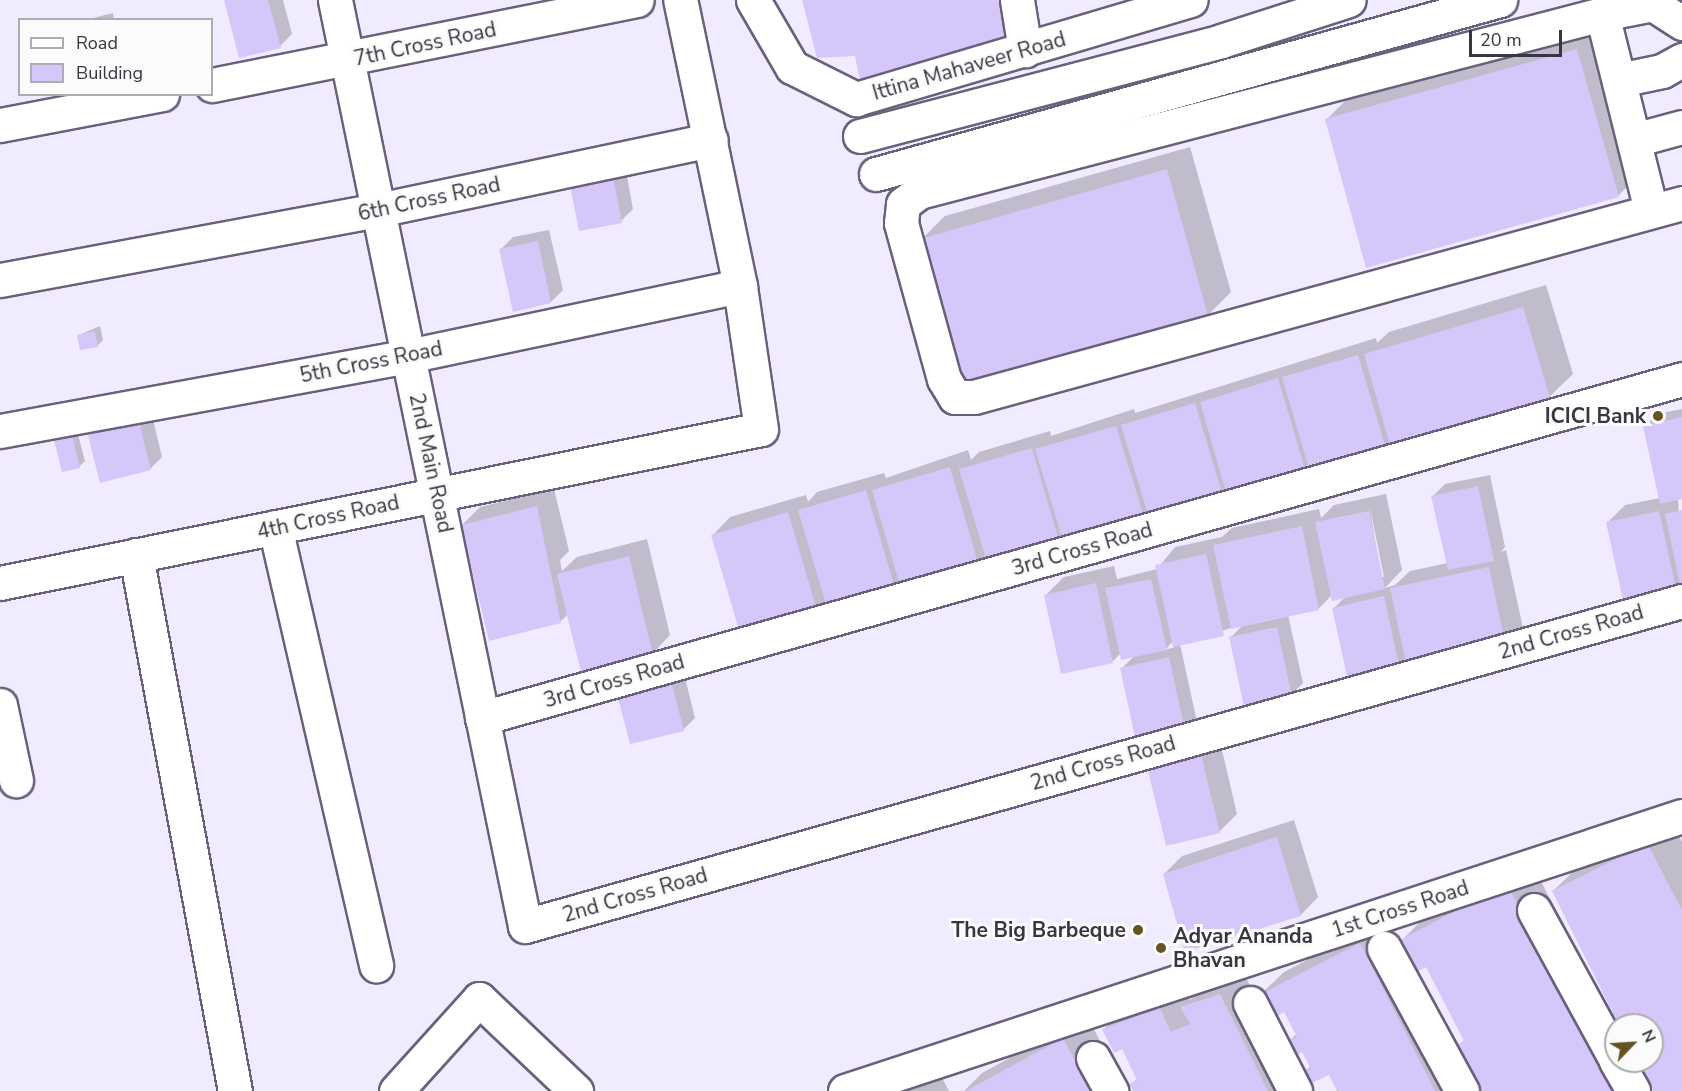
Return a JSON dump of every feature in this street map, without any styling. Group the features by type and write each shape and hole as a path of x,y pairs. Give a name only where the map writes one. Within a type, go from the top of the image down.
{"street":[{"name":"2nd Main Road","path":"335,0 525,926"},
{"name":"7th Cross Road","path":"213,85 348,60 638,0"},
{"path":"680,0 740,286"},
{"name":"Ittina Mahaveer Road","path":"753,0 792,68 855,99 1191,0"},
{"path":"1017,0 1025,50"},
{"path":"860,136 1221,41 1349,0"},
{"path":"876,174 1500,0"},
{"path":"1602,14 1634,140 1667,206 974,397 955,397 944,379 901,223 903,204 919,192 1602,14 1653,4 1682,23"},
{"path":"1619,80 1662,71 1682,60"},
{"path":"0,125 152,96"},
{"path":"1634,140 1682,127"},
{"name":"6th Cross Road","path":"0,280 378,210 711,140"},
{"name":"5th Cross Road","path":"0,431 408,356 740,286"},
{"name":"4th Cross Road","path":"0,583 761,429 740,286"},
{"name":"3rd Cross Road","path":"482,718 1682,379"},
{"path":"275,527 376,966"},
{"path":"136,555 236,1091"},
{"name":"2nd Cross Road","path":"525,926 1682,601"},
{"path":"0,705 16,780"},
{"name":"1st Cross Road","path":"845,1091 1682,816"},
{"path":"1534,910 1604,1038"},
{"path":"1384,948 1462,1091"},
{"path":"396,1091 479,999 576,1091"},
{"path":"1250,1003 1295,1091"},
{"path":"1093,1058 1111,1091"},
{"path":"1623,1073 1633,1091"}],"building":[{"path":"224,0 268,0 281,48 239,58"},
{"path":"802,0 1007,0 1017,49 860,81 855,56 817,58"},
{"path":"1577,49 1619,197 1366,268 1325,119"},
{"path":"611,166 622,223 579,231 568,175"},
{"path":"1167,169 1208,316 961,385 920,239"},
{"path":"538,241 551,303 513,312 499,249"},
{"path":"1523,307 1550,398 1390,445 1364,354"},
{"path":"95,331 98,347 80,350 77,335"},
{"path":"1358,355 1387,452 1311,475 1282,377"},
{"path":"1278,378 1307,476 1228,499 1200,402"},
{"path":"1195,403 1223,496 1149,518 1121,425"},
{"path":"1682,417 1682,499 1660,504 1643,426"},
{"path":"138,418 151,470 100,483 87,431"},
{"path":"1116,426 1145,520 1064,544 1035,449"},
{"path":"71,432 80,468 62,472 53,436"},
{"path":"1032,448 1059,541 987,562 959,469"},
{"path":"950,467 979,566 901,589 872,490"},
{"path":"1478,486 1494,561 1448,570 1431,496"},
{"path":"866,490 895,588 827,608 798,510"},
{"path":"537,506 561,623 489,641 461,525"},
{"path":"1682,510 1682,584 1680,585 1665,514"},
{"path":"1369,511 1385,589 1332,601 1315,522"},
{"path":"1659,511 1677,593 1624,605 1606,522"},
{"path":"788,512 818,614 741,637 711,535"},
{"path":"1302,526 1319,610 1231,629 1213,545"},
{"path":"1206,554 1224,636 1173,647 1155,565"},
{"path":"629,556 653,655 581,672 557,574"},
{"path":"1489,567 1506,647 1407,668 1390,588"},
{"path":"1151,579 1167,650 1121,660 1105,588"},
{"path":"1096,583 1113,663 1061,674 1044,595"},
{"path":"1384,596 1401,674 1349,685 1332,608"},
{"path":"1277,627 1292,697 1244,707 1229,637"},
{"path":"1169,657 1186,735 1137,746 1120,668"},
{"path":"671,681 684,731 630,744 617,694"},
{"path":"1200,750 1220,833 1166,846 1146,762"},
{"path":"1277,837 1301,916 1185,952 1163,874"},
{"path":"1647,843 1682,910 1682,1091 1653,1091 1644,1073 1664,1073 1664,1013 1613,1013 1552,891"},
{"path":"1507,884 1615,1091 1479,1091 1455,1046 1464,1041 1426,967 1417,972 1400,940"},
{"path":"1360,943 1435,1091 1337,1091 1329,1075 1305,1086 1299,1075 1311,1069 1302,1052 1291,1058 1284,1044 1297,1037 1284,1012 1271,1019 1259,995"},
{"path":"1220,994 1268,1091 1133,1091 1129,1084 1137,1080 1122,1049 1114,1053 1102,1029 1160,1008 1171,1032 1190,1024 1180,1007"},
{"path":"1063,1038 1091,1091 966,1091"}],"place":[{"name":"ICICI Bank","path":"1658,416"},
{"name":"The Big Barbeque","path":"1138,930"},
{"name":"Adyar Ananda Bhavan","path":"1161,948"}]}
